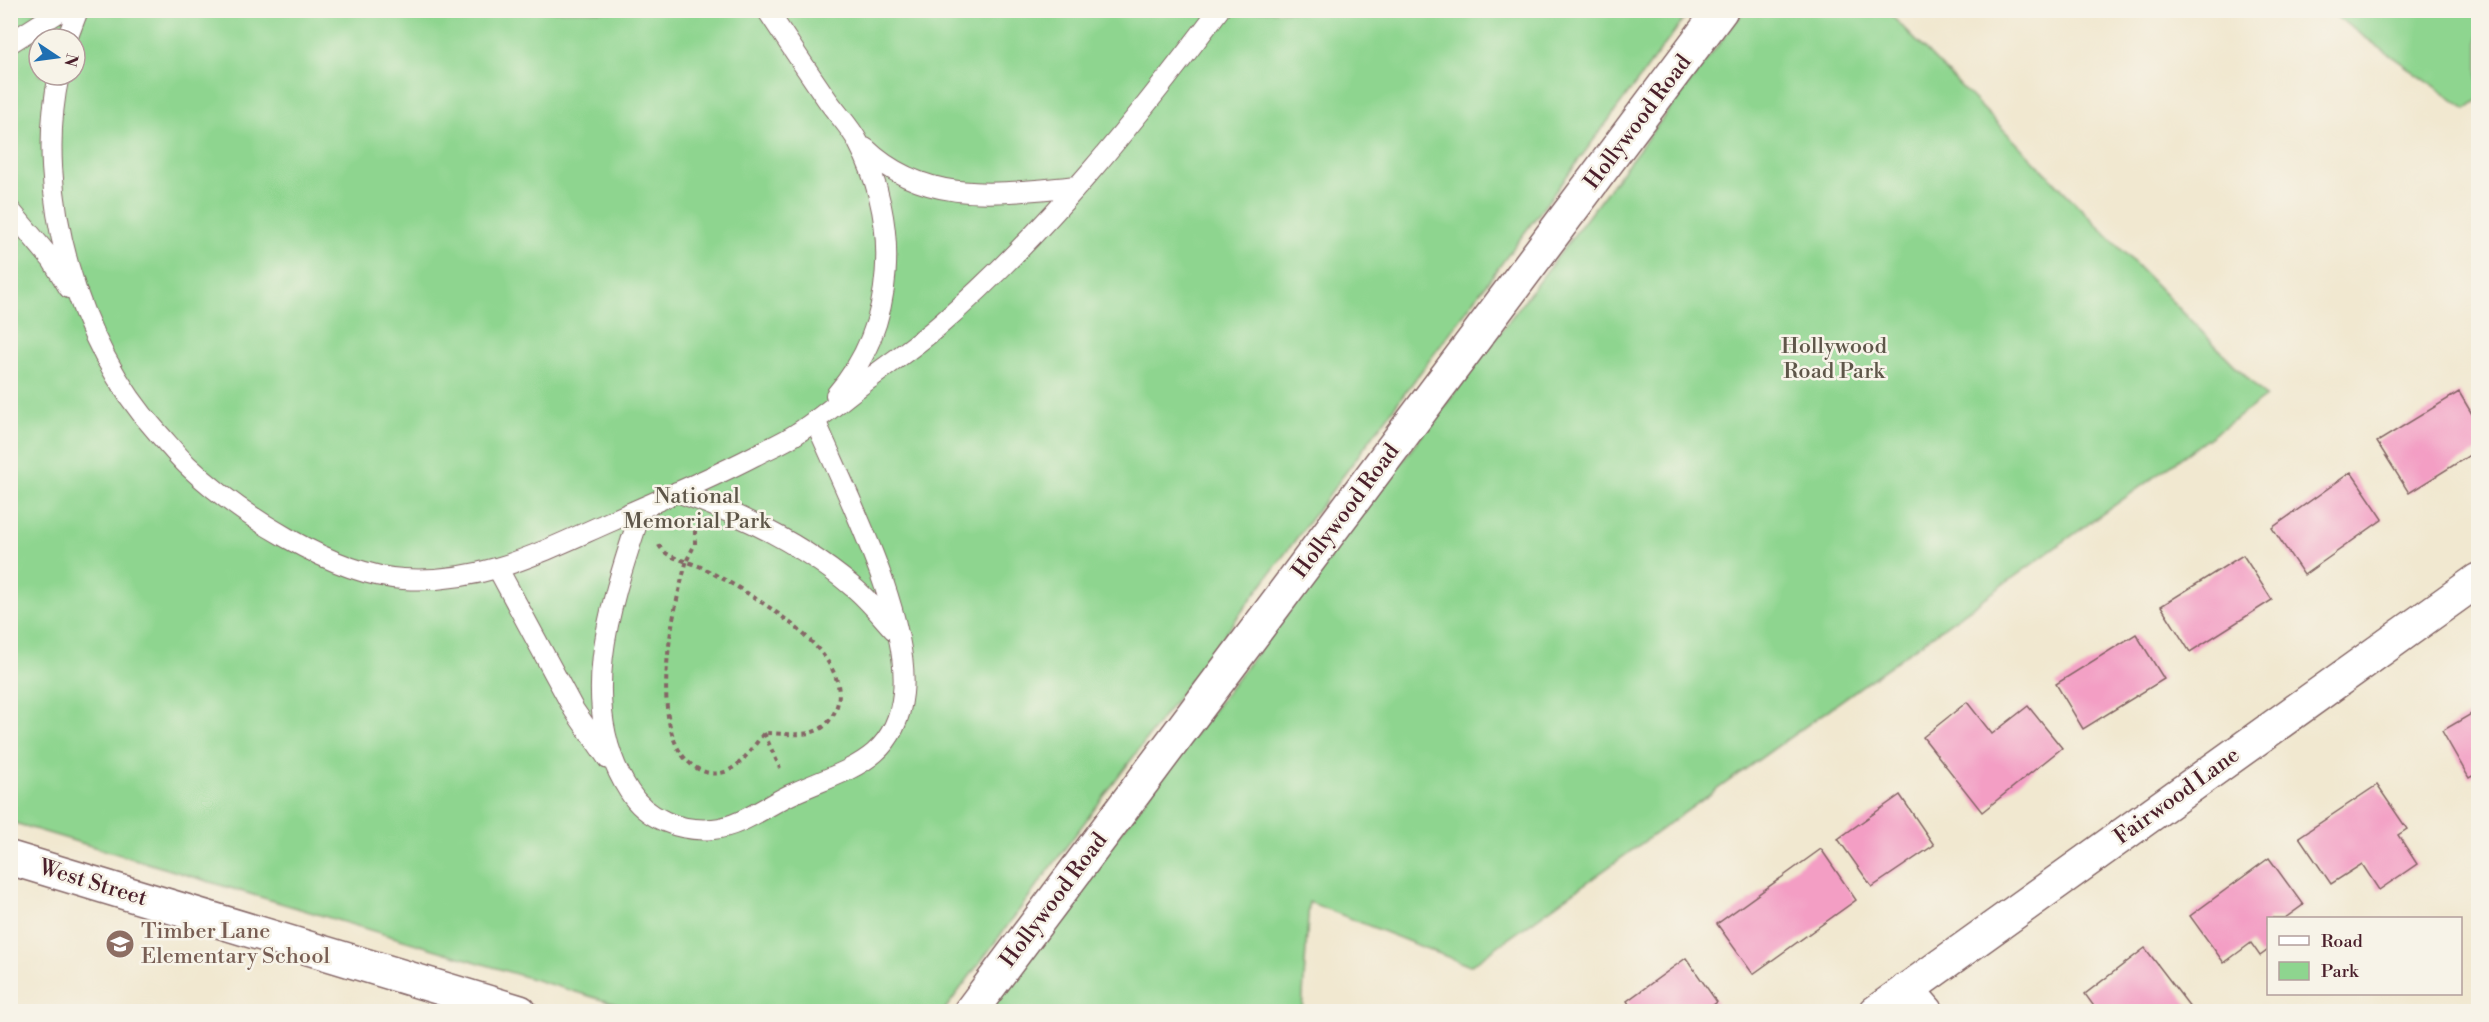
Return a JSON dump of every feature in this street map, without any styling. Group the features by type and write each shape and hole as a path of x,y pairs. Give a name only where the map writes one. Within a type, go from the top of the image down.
{"street":[{"name":"Hollywood Road","path":"970,1011 1722,10"},
{"name":"Fairwood Lane","path":"1876,1011 1917,1000 2478,580"},
{"name":"West Street","path":"10,858 520,1011"}],"lane":[{"path":"10,43 62,10"},
{"path":"72,27 78,10"},
{"path":"768,10 826,99 857,140 882,164 916,182 960,193 1078,186"},
{"path":"10,210 52,261 84,313 118,378 151,425 188,465 238,507 299,544 356,570 399,579 448,579 498,569 727,470 798,433 941,324 1039,229 1154,95 1219,10"},
{"path":"56,87 54,99 52,168 57,213 71,275 84,313"},
{"path":"815,420 847,382 870,341 883,300 887,255 883,212 870,168 857,140"},
{"path":"498,569 574,710 635,801 657,819 684,828 714,829 737,823 792,794 864,762 887,743 897,721 903,692 897,634 881,575 815,420"},
{"path":"677,492 753,521 809,552 855,588 897,634"},
{"path":"622,781 607,740 600,706 602,663 614,595 642,508"}],"path":[{"path":"693,526 696,537 674,608 667,669 668,716 675,747 696,768 719,774 741,763 764,733"},
{"path":"658,536 658,543 665,553 687,560 750,593 786,618 808,637 834,676 838,689 838,702 834,715 826,725 807,734 764,733"},
{"path":"764,733 773,752"}],"green space":[{"name":"National Memorial Park","path":"10,11 1690,11 943,1012 639,1011 11,822"},
{"name":"Hollywood Road Park","path":"1744,11 1887,11 2266,397 1470,966 1309,902 1302,1011 984,1012"},
{"path":"2328,11 2478,11 2478,100 2466,109"}],"building":[{"path":"2459,392 2478,424 2478,450 2409,493 2377,442"},
{"path":"2351,472 2383,519 2304,575 2272,528"},
{"path":"2243,555 2272,600 2190,652 2161,606"},
{"path":"2136,634 2164,679 2083,729 2056,684"},
{"path":"1967,702 1992,734 2028,706 2062,748 1982,812 1923,737"},
{"path":"2478,710 2478,773 2469,778 2442,731"},
{"path":"2377,785 2407,829 2398,835 2417,864 2379,890 2362,864 2331,884 2299,837"},
{"path":"1900,795 1934,845 1872,887 1838,839"},
{"path":"1821,849 1856,900 1753,974 1717,924"},
{"path":"2269,858 2303,905 2286,917 2267,917 2267,951 2260,956 2251,943 2224,963 2190,916"},
{"path":"2145,948 2194,1012 2098,1012 2085,994"},
{"path":"1686,958 1717,1002 1704,1012 1634,1012 1627,1001"}],"place":[{"name":"Timber Lane Elementary School","path":"120,944"}]}
